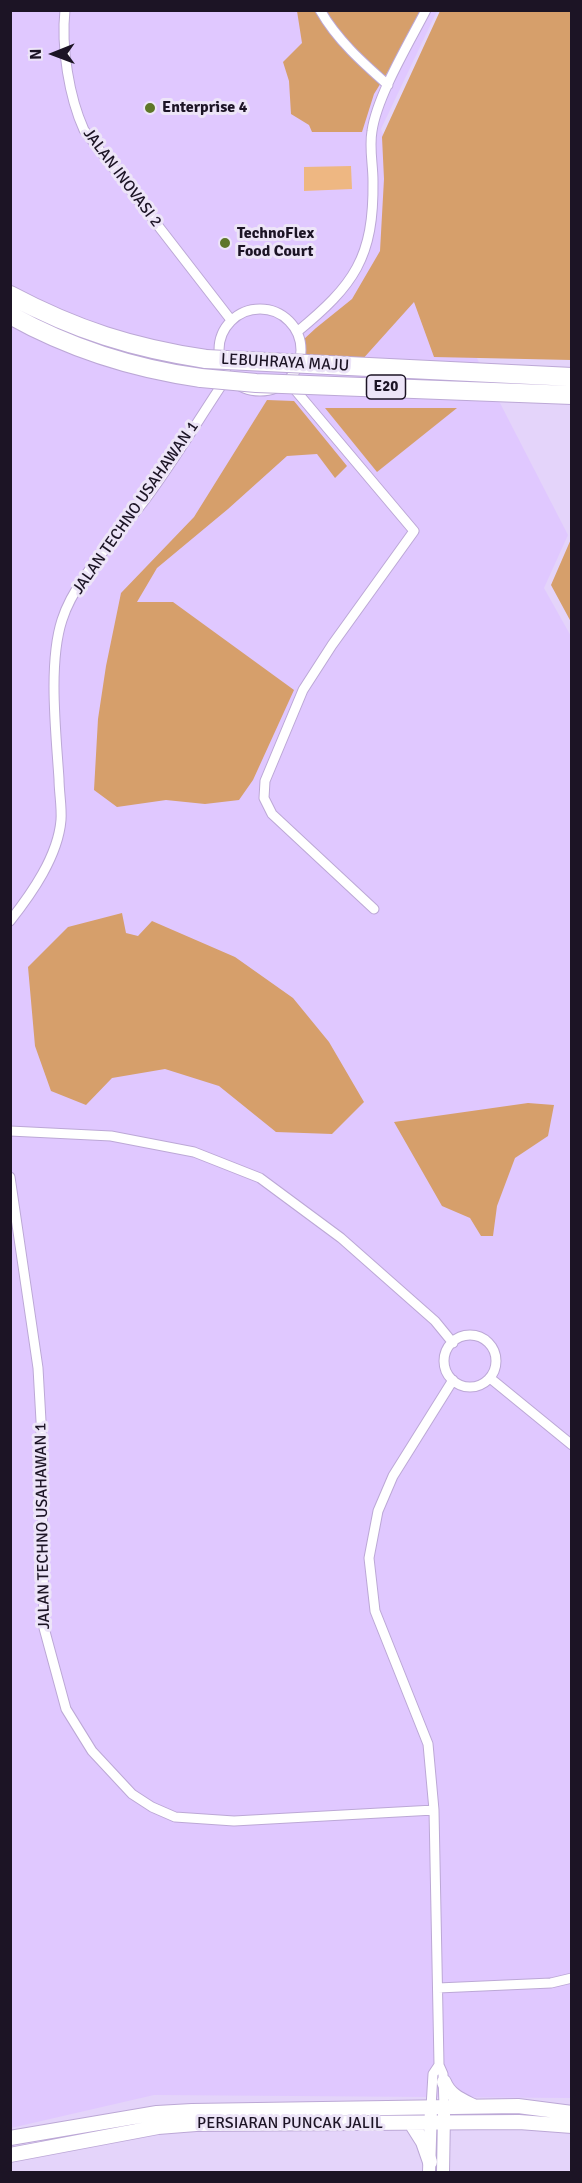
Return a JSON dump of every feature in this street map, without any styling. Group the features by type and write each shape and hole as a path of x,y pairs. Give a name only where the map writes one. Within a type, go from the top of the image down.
{"highway":[{"name":"LEBUHRAYA MAJU","path":"10,296 95,334 131,345 191,357 572,377"},
{"name":"LEBUHRAYA MAJU","path":"10,315 54,337 93,352 186,376 256,383 572,395"}],"main road":[{"path":"444,2082 447,2089 455,2096 474,2107"},
{"name":"PERSIARAN PUNCAK JALIL","path":"10,2138 192,2110 518,2106 572,2113"},
{"name":"PERSIARAN PUNCAK JALIL","path":"10,2155 158,2127 196,2124 519,2122 572,2126"},
{"path":"411,2123 423,2142 430,2167"}],"street":[{"path":"320,10 327,22 360,60 388,85"},
{"path":"297,332 335,299 356,272 363,256 372,213 374,182 372,131 388,85 426,10"},
{"name":"JALAN INOVASI 2","path":"64,12 71,85 78,116 84,130 231,320"},
{"path":"263,309 271,310 286,318 300,340 300,358 287,381 278,387 256,391 236,383 228,375 219,353 222,336 231,320 246,311 263,309"},
{"name":"JALAN TECHNO USAHAWAN 1","path":"10,921 43,873 55,847 61,820 56,740 55,656 62,617 78,587 148,496 228,375"},
{"path":"287,381 414,531 332,645 303,690 265,781 264,798 272,814 374,909"},
{"path":"10,1131 111,1136 194,1152 260,1178 341,1238 435,1321 453,1343"},
{"name":"JALAN TECHNO USAHAWAN 1","path":"10,1177 38,1368 44,1628 66,1709 92,1751 132,1794 152,1807 175,1817 234,1821 434,1810"},
{"path":"468,1336 477,1336 491,1346 496,1362 490,1378 476,1387 460,1385 453,1380 445,1366 447,1350 453,1343 468,1336"},
{"path":"490,1378 572,1445"},
{"path":"437,2107 444,2082 439,2065 434,1810 428,1744 375,1611 369,1558 378,1511 393,1476 453,1380"},
{"path":"438,1988 551,1983 572,1978"},
{"path":"439,2065 434,2074 443,2172"},
{"path":"430,2167 437,2123"}],"shaded area":[{"path":"10,11 437,11 381,129 449,304 568,535 544,588 572,638 571,2098 154,2095 11,2128"},
{"path":"297,11 420,11 400,52 374,94 362,132 312,132 309,125 291,114 289,81 283,62 302,43"},
{"path":"440,11 571,11 571,360 434,357 414,302 361,361 305,358 303,340 352,299 380,251 384,179 382,137"},
{"path":"351,166 352,189 304,191 304,167"},
{"path":"267,400 294,401 347,466 335,478 317,454 287,456 157,568 137,602 173,602 294,690 253,780 239,800 205,804 166,800 117,807 94,790 98,719 121,593 194,517"},
{"path":"325,408 457,408 377,472"},
{"path":"571,539 571,622 551,585"},
{"path":"122,913 126,933 138,936 152,921 235,957 293,998 329,1042 364,1102 332,1134 276,1132 219,1086 165,1069 112,1078 86,1105 51,1091 35,1046 28,967 68,927"},
{"path":"528,1103 554,1105 548,1136 515,1158 497,1206 493,1236 481,1236 470,1218 442,1206 394,1122"}],"place":[{"name":"Enterprise 4","path":"150,108"},
{"name":"TechnoFlex Food Court","path":"225,243"}]}
